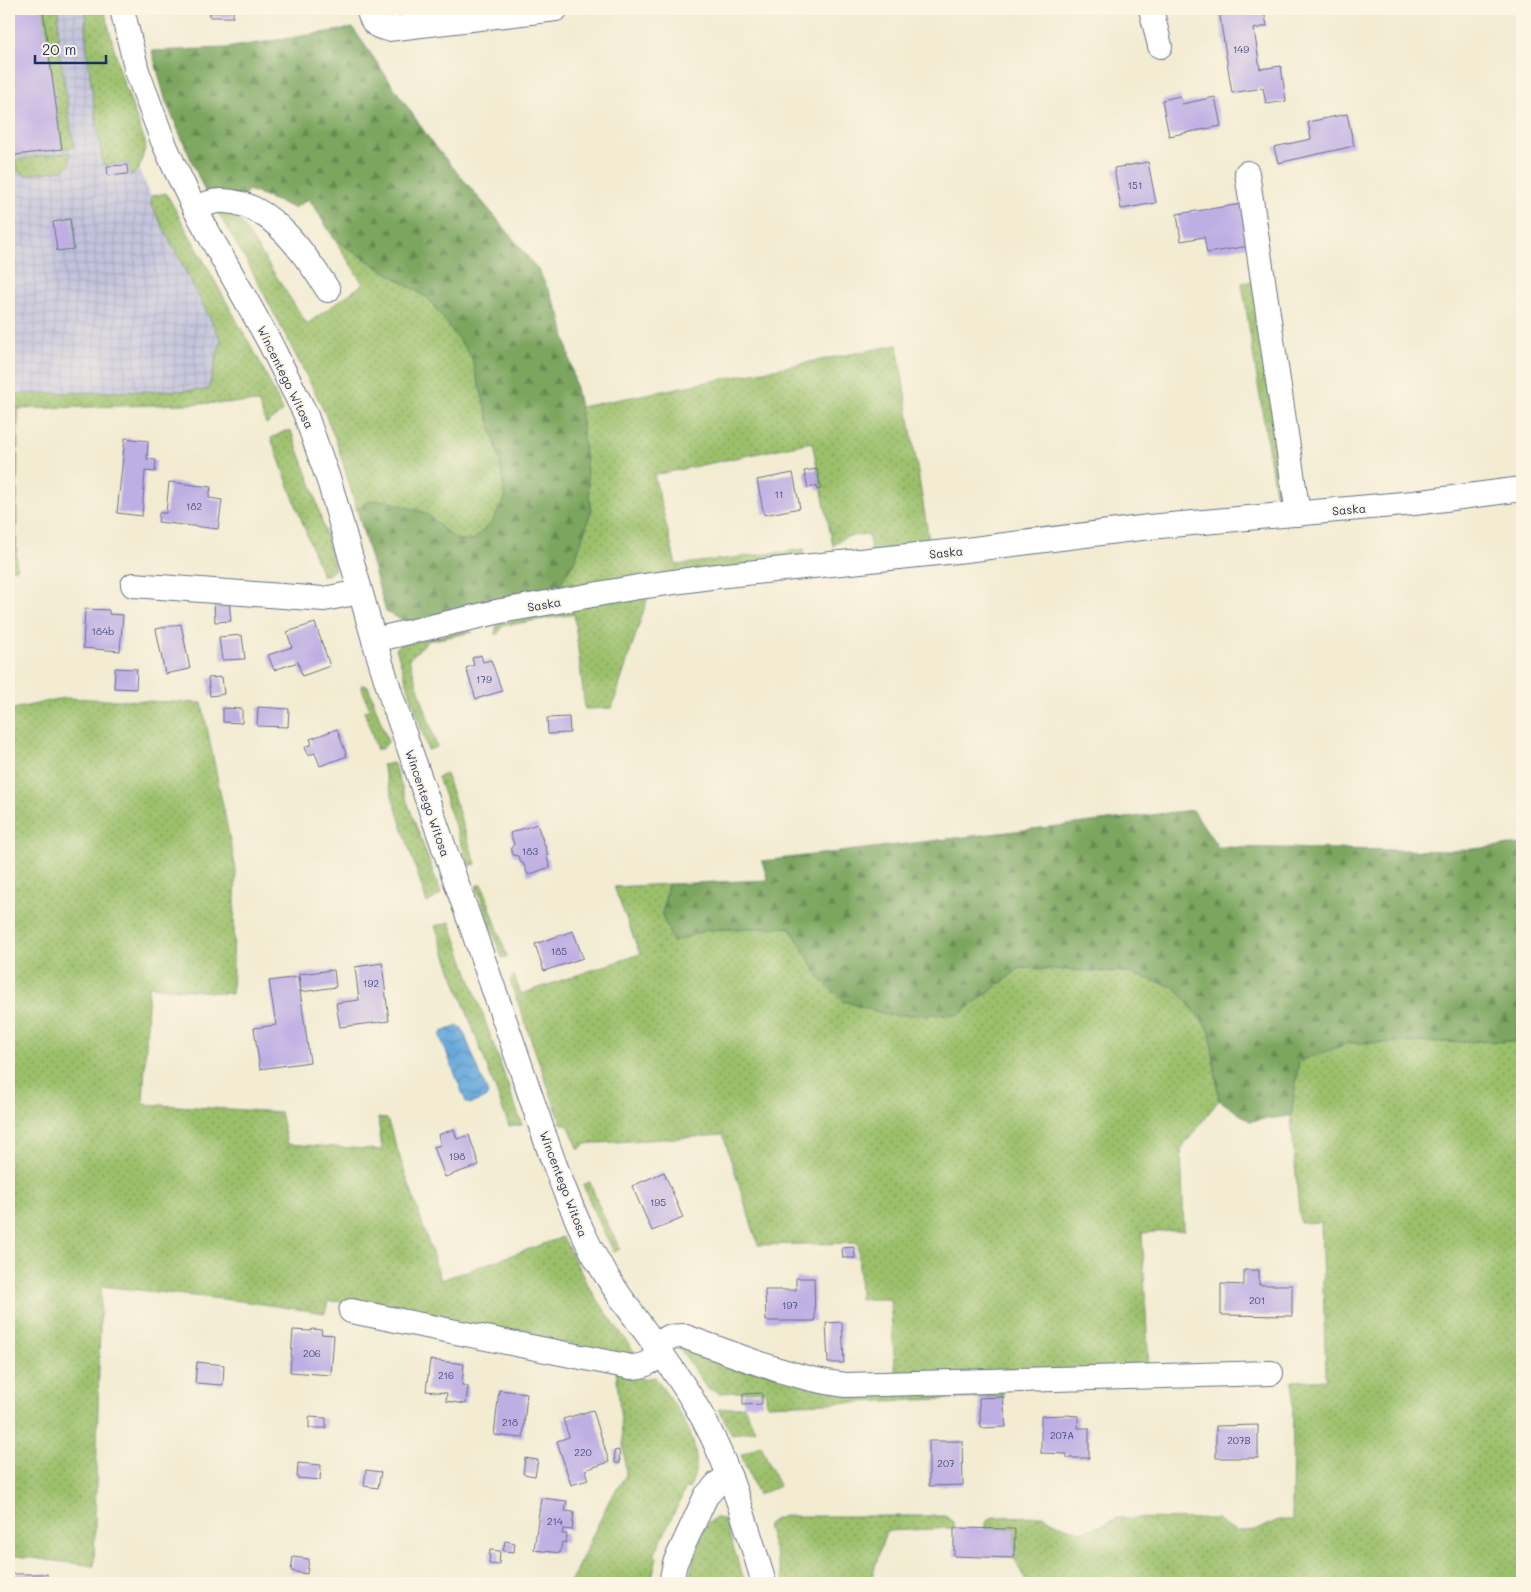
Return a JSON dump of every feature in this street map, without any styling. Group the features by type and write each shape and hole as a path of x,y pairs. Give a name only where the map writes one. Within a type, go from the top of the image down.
{"street":[{"name":"Wincentego Witosa","path":"122,9 137,71 163,141 195,209 254,312 305,413 330,484 392,699 573,1212 612,1287 692,1399 730,1477 764,1583"},
{"path":"368,9 372,20 379,28 388,30 556,9"},
{"path":"1151,9 1160,46"},
{"path":"1247,173 1298,514"},
{"path":"195,209 220,200 261,213 295,242 328,290"},
{"name":"Saska","path":"374,640 501,611 638,586 966,550 1149,527 1414,503 1522,489"},
{"path":"133,585 324,599 360,592"},
{"path":"351,1311 631,1367 640,1367 648,1364 669,1337 683,1336 790,1374 818,1382 846,1385 1271,1373"},
{"path":"671,1583 675,1563 706,1496 718,1483 730,1477"}],"shaded area":[{"path":"9,9 94,9 119,127 151,196 258,402 18,409 16,569 9,569"}],"green space":[{"path":"41,9 59,9 58,41 74,147 62,149"},
{"path":"88,9 104,9 121,75 146,145 139,169 131,176 129,163 103,165 88,58 86,19"},
{"path":"353,28 433,144 539,271 560,314 580,407 591,511 575,560 553,594 423,622 402,620 386,612 357,510 369,501 385,500 426,513 456,540 473,540 491,523 505,499 500,460 471,356 429,299 335,240 309,199 294,208 248,190 243,198 206,194 166,102 152,51 226,48"},
{"path":"70,152 70,164 63,170 27,175 19,172 16,167 15,160"},
{"path":"166,193 261,364 283,411 266,424 258,402 18,409 16,569 9,569 9,394 208,390 221,340 151,204 151,196"},
{"path":"216,209 235,213 307,324 363,284 335,240 429,299 471,356 500,460 505,499 491,524 473,540 456,540 426,513 369,501 357,510 337,443 321,404 252,271"},
{"path":"1256,281 1286,491 1283,498 1277,504 1242,283"},
{"path":"897,345 930,546 872,553 868,534 845,537 833,546 812,442 654,475 676,565 805,549 800,558 553,594 575,560 591,511 580,407"},
{"path":"285,431 291,431 313,489 335,569 328,575 322,575 271,438"},
{"path":"650,591 612,708 585,709 574,614 502,626 498,634 495,634 498,623"},
{"path":"463,631 473,632 428,641 409,659 437,747 428,750 396,648 399,645"},
{"path":"361,685 368,686 388,742 383,748 377,750 364,711 370,710"},
{"path":"63,698 202,703 236,870 232,994 149,986 143,1104 280,1112 287,1144 382,1150 378,1118 387,1119 441,1280 563,1237 587,1284 638,1357 347,1302 328,1301 325,1313 240,1301 101,1286 94,1566 9,1555 9,710"},
{"path":"393,763 441,894 427,903 382,765"},
{"path":"446,774 476,864 469,866 438,777"},
{"path":"1193,810 1218,847 1452,851 1522,844 1522,1041 1349,1043 1299,1061 1291,1116 1250,1121 1219,1100 1210,1031 1175,987 1125,972 1020,968 960,1014 888,1015 843,1001 820,978 790,927 707,930 673,942 662,915 668,884 768,880 762,861"},
{"path":"482,884 507,957 502,958 476,886"},
{"path":"668,884 662,915 673,942 707,930 790,927 820,978 843,1001 888,1015 960,1014 1020,968 1125,972 1175,987 1210,1031 1219,1100 1181,1149 1184,1230 1142,1233 1149,1372 896,1379 890,1299 860,1299 858,1243 758,1245 723,1135 584,1144 579,1150 568,1125 561,1123 510,981 514,975 521,994 640,954 614,887"},
{"path":"450,922 522,1125 509,1126 435,926"},
{"path":"1522,1041 1522,1583 1027,1583 1014,1558 1015,1529 984,1528 988,1519 994,1517 1044,1516 1065,1527 1082,1531 1101,1526 1118,1518 1218,1519 1225,1526 1237,1531 1258,1530 1278,1520 1292,1520 1293,1381 1326,1379 1321,1222 1300,1223 1291,1116 1299,1061 1349,1043"},
{"path":"590,1182 601,1211 620,1249 614,1252 583,1185"},
{"path":"677,1344 788,1379 1002,1388 1003,1397 767,1405 765,1391 720,1393 707,1388"},
{"path":"616,1369 643,1379 655,1377 687,1426 695,1448 695,1471 689,1489 686,1488 654,1555 657,1557 651,1583 570,1583 609,1501 626,1475"},
{"path":"744,1406 755,1430 732,1435 719,1409"},
{"path":"761,1445 779,1486 758,1495 741,1455"},
{"path":"784,1516 945,1516 953,1522 954,1528 886,1531 870,1583 784,1583 767,1526 773,1520"},
{"path":"716,1518 724,1519 745,1583 688,1583 694,1557 705,1527 708,1522"}],"water":[{"path":"458,1026 462,1028 488,1094 486,1098 470,1104 466,1102 440,1036 442,1032"}],"building":[{"path":"9,9 41,9 43,11 62,149 9,156"},
{"path":"210,9 233,9 233,17 210,17"},
{"path":"1250,9 1251,13 1264,11 1267,26 1254,29 1260,69 1281,66 1286,101 1266,104 1263,88 1232,93 1219,11"},
{"path":"1180,96 1182,104 1215,97 1221,126 1169,136 1162,100"},
{"path":"1347,114 1354,146 1278,163 1274,147 1311,139 1308,122"},
{"path":"1148,162 1156,203 1121,209 1114,168"},
{"path":"127,165 128,174 108,176 107,166"},
{"path":"1242,204 1249,246 1207,253 1204,237 1181,241 1177,214"},
{"path":"70,219 74,249 57,251 53,222"},
{"path":"125,438 148,441 147,459 156,460 155,472 145,471 142,516 117,513"},
{"path":"817,469 821,489 817,490 816,486 808,488 804,471"},
{"path":"793,473 800,508 764,515 757,480"},
{"path":"169,482 211,487 209,498 222,500 218,529 158,522 159,513 166,513"},
{"path":"229,601 231,621 215,622 214,602"},
{"path":"85,609 109,610 109,614 123,615 120,651 83,648"},
{"path":"315,623 330,666 302,676 298,662 274,670 268,655 292,647 287,632"},
{"path":"181,624 190,669 165,674 156,629"},
{"path":"242,635 245,659 222,660 219,637"},
{"path":"481,655 483,662 491,660 502,691 476,699 466,668 474,665 472,658"},
{"path":"115,668 137,669 136,689 114,688"},
{"path":"222,677 224,694 210,696 208,678"},
{"path":"258,707 289,709 288,727 257,726"},
{"path":"223,708 242,709 242,723 223,722"},
{"path":"569,717 570,733 548,734 547,718"},
{"path":"337,729 347,756 320,766 315,753 308,755 305,747 312,744 310,739"},
{"path":"537,824 548,855 546,855 550,867 528,875 518,856 513,855 511,848 514,844 510,833"},
{"path":"573,931 583,958 544,971 535,944"},
{"path":"382,963 389,1021 340,1027 336,1003 359,1000 355,967"},
{"path":"334,970 336,987 301,992 299,974"},
{"path":"298,977 310,1062 260,1069 254,1028 276,1025 269,981"},
{"path":"454,1129 457,1139 469,1135 479,1165 445,1177 434,1147 441,1145 438,1135"},
{"path":"664,1172 683,1218 652,1231 632,1186"},
{"path":"854,1247 855,1258 843,1258 842,1248"},
{"path":"1244,1270 1259,1270 1259,1285 1292,1285 1292,1316 1221,1315 1221,1284 1244,1285"},
{"path":"796,1278 814,1278 815,1321 766,1321 765,1290 796,1290"},
{"path":"842,1322 844,1363 828,1363 826,1323"},
{"path":"312,1329 322,1330 321,1334 334,1335 331,1375 290,1372 293,1330 311,1331"},
{"path":"430,1360 464,1364 462,1385 468,1386 466,1404 446,1401 447,1393 426,1391"},
{"path":"197,1362 224,1365 223,1385 195,1383"},
{"path":"499,1390 527,1393 523,1438 494,1435"},
{"path":"762,1393 762,1404 743,1405 743,1394"},
{"path":"1003,1397 1006,1427 981,1428 979,1398"},
{"path":"593,1410 609,1462 585,1470 588,1480 571,1485 557,1441 569,1437 563,1419"},
{"path":"1041,1416 1078,1416 1078,1428 1089,1428 1089,1458 1067,1458 1067,1454 1041,1453"},
{"path":"309,1417 326,1418 326,1428 309,1428"},
{"path":"1258,1425 1258,1458 1216,1458 1216,1426"},
{"path":"929,1441 962,1441 963,1485 929,1486"},
{"path":"619,1450 620,1463 615,1463 614,1451"},
{"path":"525,1458 538,1460 535,1476 523,1474"},
{"path":"298,1463 321,1465 320,1480 297,1478"},
{"path":"366,1470 381,1472 378,1488 364,1486"},
{"path":"541,1498 567,1501 565,1511 574,1512 572,1530 563,1529 562,1534 567,1534 566,1543 562,1542 560,1553 534,1550"},
{"path":"954,1528 1015,1529 1014,1558 954,1556"},
{"path":"505,1541 515,1543 514,1552 503,1551"},
{"path":"490,1550 500,1551 499,1565 489,1564"},
{"path":"293,1557 309,1559 307,1574 291,1571"},
{"path":"9,1574 47,1574 47,1583 9,1583"}]}
